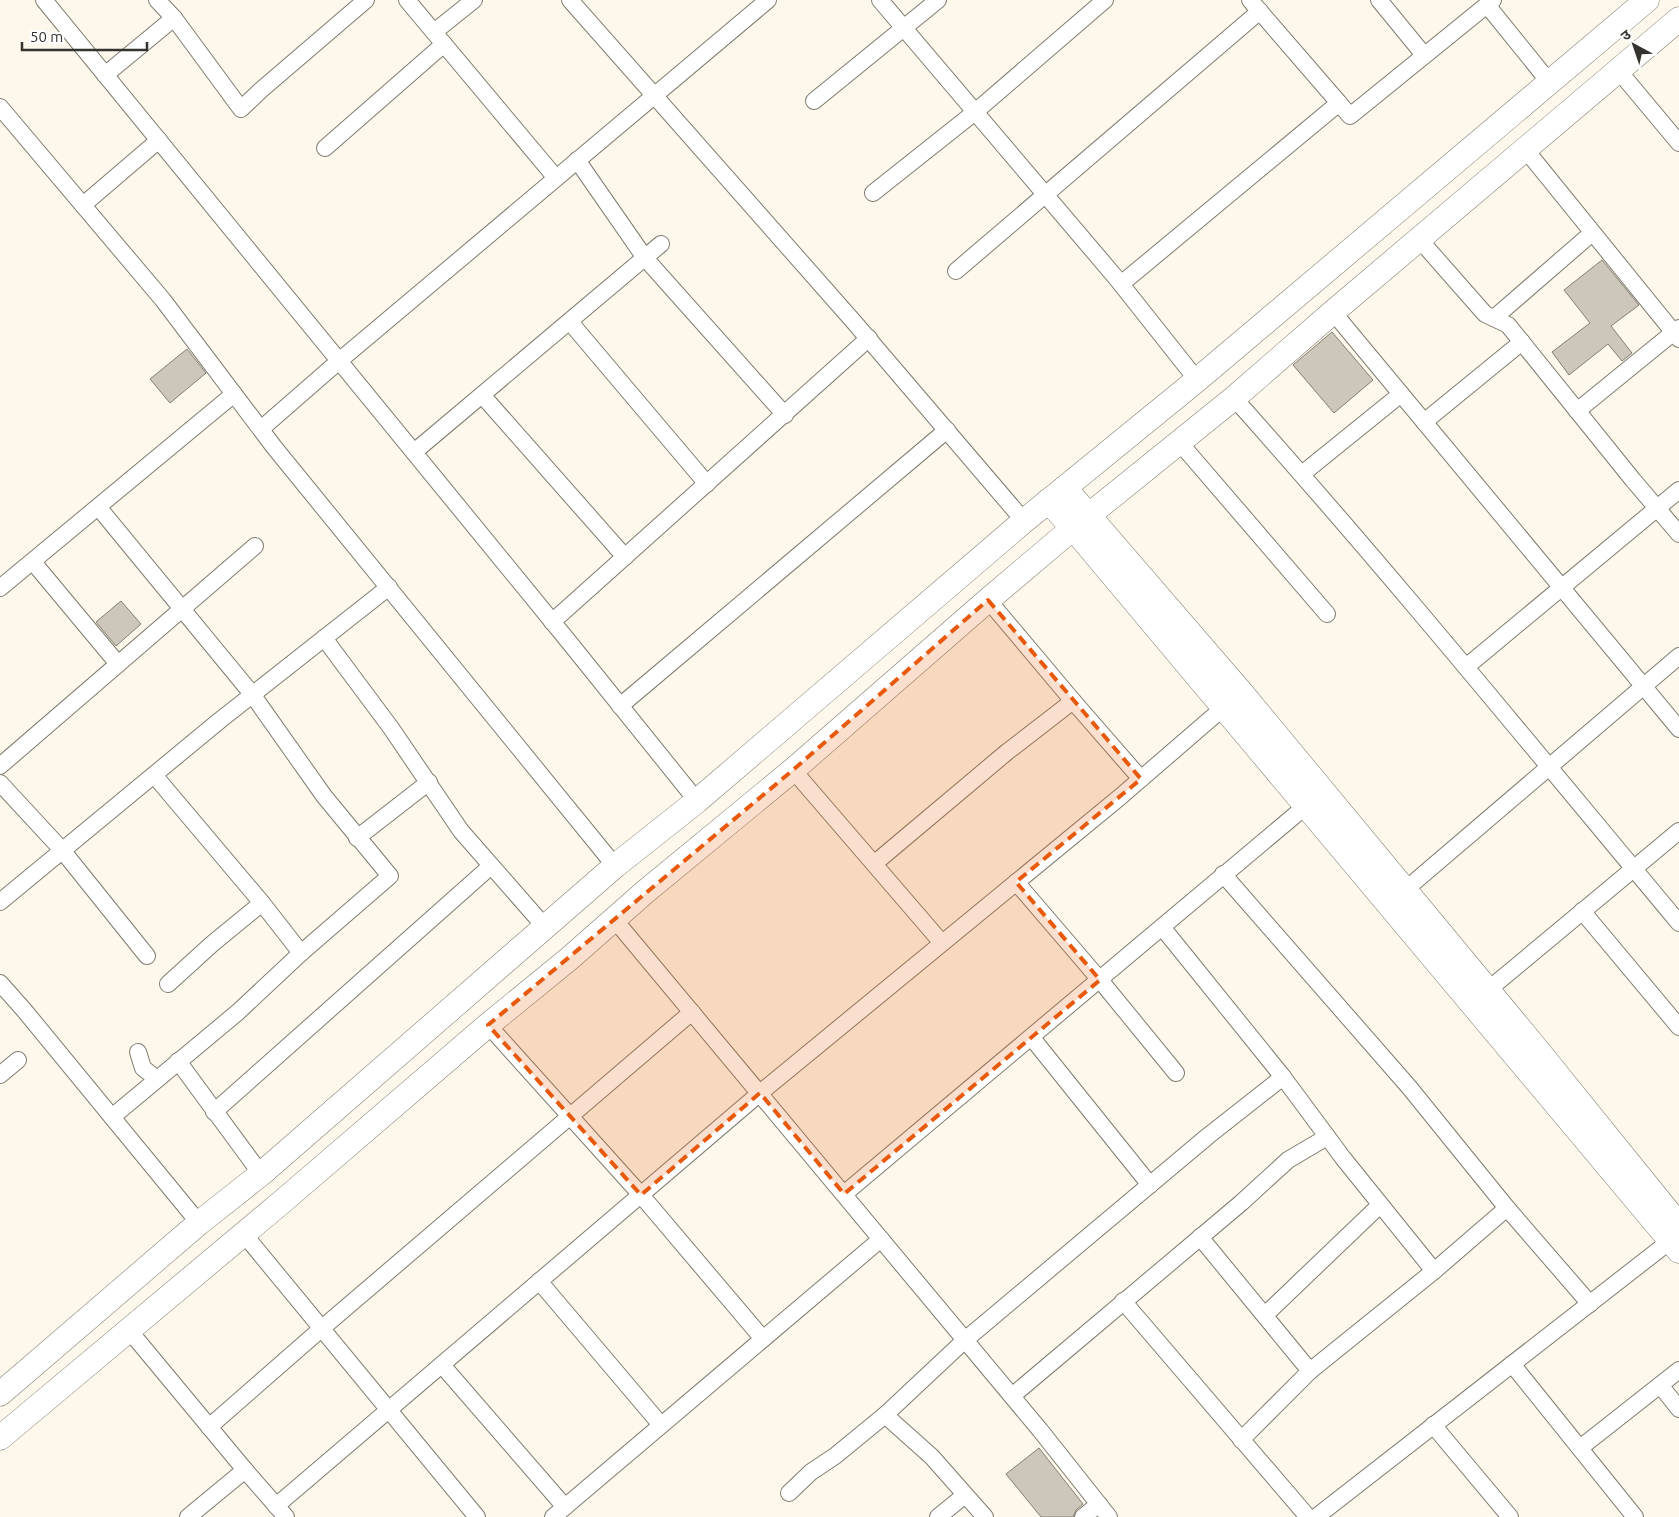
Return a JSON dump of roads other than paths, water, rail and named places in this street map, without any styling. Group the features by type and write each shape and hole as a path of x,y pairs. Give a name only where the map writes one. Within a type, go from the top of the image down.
{"street":[{"path":"44,0 697,801"},
{"path":"157,0 174,18 240,109 366,0"},
{"path":"407,0 556,178"},
{"path":"325,148 439,38 474,0"},
{"path":"570,0 869,338 1024,521"},
{"path":"261,429 768,0"},
{"path":"880,0 1121,284 1197,380"},
{"path":"814,101 938,0"},
{"path":"873,193 975,112 1105,0"},
{"path":"1379,0 1424,55"},
{"path":"2,1388 199,1223 261,1174 615,866 697,801 1024,521 1197,380 1647,0"},
{"path":"956,272 1046,195 1255,6 1350,116 1490,2 1550,83"},
{"path":"105,75 174,18"},
{"path":"0,1438 793,770 988,600 1234,398 1679,19"},
{"path":"1618,70 1679,143"},
{"path":"1121,284 1339,103"},
{"path":"0,107 163,300 261,429 615,866"},
{"path":"83,205 158,140"},
{"path":"1525,149 1592,233 1677,333 1577,411"},
{"path":"577,160 645,258 785,415"},
{"path":"1494,318 1592,233"},
{"path":"1419,239 1485,314 1508,325 1679,534"},
{"path":"414,452 662,244"},
{"path":"1333,312 1560,588 1679,729"},
{"path":"570,322 707,484"},
{"path":"552,622 869,338"},
{"path":"1424,422 1522,342"},
{"path":"0,588 234,394"},
{"path":"1302,474 1401,394"},
{"path":"482,395 625,557"},
{"path":"1234,398 1302,474 1466,667 1679,923"},
{"path":"620,706 947,430"},
{"path":"1180,443 1327,614"},
{"path":"1466,667 1679,490"},
{"path":"1056,495 1241,692 1315,799 1677,1238"},
{"path":"98,508 183,608 252,694 324,796 390,876 301,953 238,1012 112,1117"},
{"path":"1081,522 1224,708 1405,890 1488,990 1677,1238"},
{"path":"0,766 256,546"},
{"path":"33,562 118,664"},
{"path":"0,902 252,694 389,587"},
{"path":"988,600 1141,778"},
{"path":"324,638 391,728 461,831 544,927"},
{"path":"1405,890 1679,656"},
{"path":"128,1329 281,1511 388,1410 539,1281 760,1093 1141,778 1241,692"},
{"path":"874,863 1007,752 1073,701"},
{"path":"793,770 942,943"},
{"path":"154,775 262,903 301,953"},
{"path":"358,838 429,782"},
{"path":"0,783 62,850 147,956"},
{"path":"844,1194 1032,1038 1223,874 1315,799"},
{"path":"1488,990 1679,831"},
{"path":"214,1112 491,866"},
{"path":"1223,874 1409,1088 1590,1304"},
{"path":"1016,882 1176,1073"},
{"path":"168,984 212,944 262,903"},
{"path":"1582,911 1679,1027"},
{"path":"614,919 1012,1396 1109,1517"},
{"path":"1162,927 1283,1077 1327,1137 1434,1271"},
{"path":"1,986 199,1223"},
{"path":"209,1427 692,1012"},
{"path":"488,1025 641,1195 763,1339"},
{"path":"1032,1038 1150,1185"},
{"path":"138,1052 143,1068 157,1079"},
{"path":"0,1075 18,1060"},
{"path":"178,1061 261,1174"},
{"path":"789,1493 811,1472 835,1456 885,1415 965,1340 1150,1185 1283,1077"},
{"path":"1012,1396 1241,1203 1288,1160 1327,1137"},
{"path":"1265,1315 1380,1205"},
{"path":"1241,1440 1310,1371 1434,1271 1508,1208"},
{"path":"243,1233 477,1517"},
{"path":"1200,1237 1310,1371"},
{"path":"1316,1517 1677,1238"},
{"path":"442,1365 559,1512 881,1239"},
{"path":"539,1281 661,1425"},
{"path":"1123,1301 1308,1517"},
{"path":"1512,1364 1635,1517"},
{"path":"1580,1448 1679,1370"},
{"path":"1660,1385 1679,1409"},
{"path":"885,1415 932,1457 985,1517"},
{"path":"1434,1425 1510,1517"},
{"path":"188,1517 245,1470"},
{"path":"938,1517 965,1495"},
{"path":"1083,1517 1099,1504"}]}
